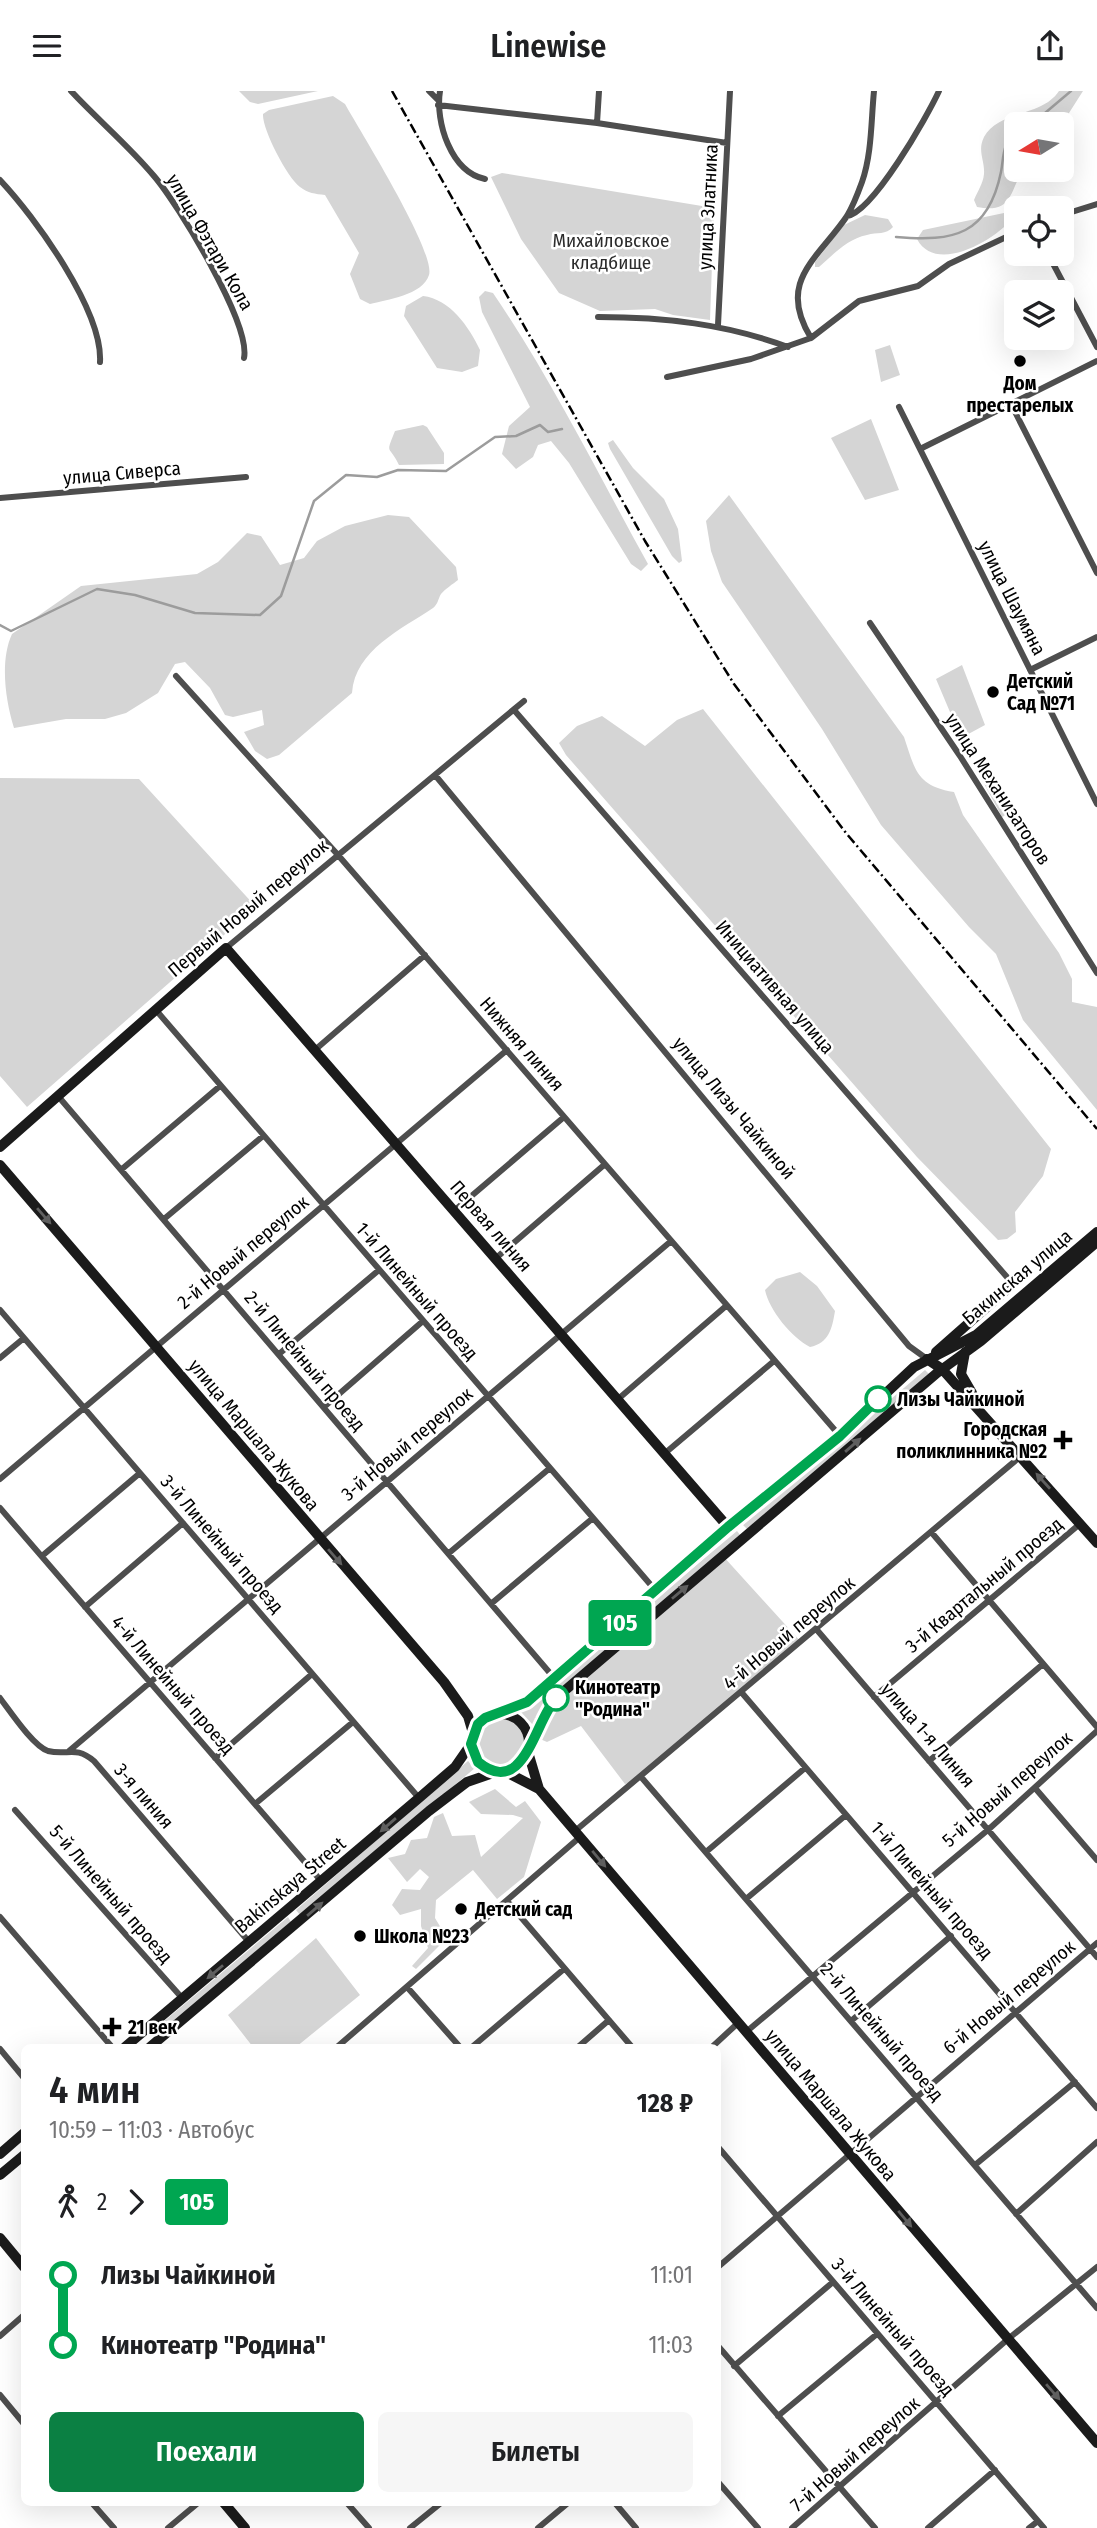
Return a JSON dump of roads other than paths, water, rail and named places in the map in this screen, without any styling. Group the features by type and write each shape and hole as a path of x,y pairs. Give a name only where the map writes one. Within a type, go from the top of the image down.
{"main road":[{"name":"Первый Новый переулок","path":"1,1145 226,948"},
{"name":"Первая линия","path":"226,948 728,1527"},
{"name":"улица Маршала Жукова","path":"0,1165 456,1697 468,1716 472,1738"},
{"name":"Бакинская улица","path":"529,1747 540,1720 556,1698 942,1369 967,1343 1097,1232"},
{"name":"Бакинская улица","path":"502,1714 527,1702 555,1679 728,1527 840,1436 914,1367 967,1343 1097,1242"},
{"path":"967,1343 1013,1284"},
{"name":"улица Лизы Чайкиной","path":"967,1343 960,1368 963,1380 1019,1454"},
{"name":"улица Лизы Чайкиной","path":"927,1359 942,1369 1097,1543"},
{"path":"502,1714 523,1724 529,1747 523,1761 501,1772 478,1762 472,1738 485,1718 502,1714"},
{"name":"Bakinskaya Street","path":"129,2044 455,1767 472,1738"},
{"name":"улица Маршала Жукова","path":"529,1747 539,1789"},
{"name":"улица Маршала Жукова","path":"501,1772 539,1789 1097,2444"},
{"name":"Bakinskaya Street","path":"154,2044 467,1782 501,1772"},
{"path":"288,1911 298,1923"},
{"path":"148,2028 159,2040"},
{"path":"0,2154 21,2136"},
{"path":"0,2175 21,2158"},
{"path":"0,2238 21,2263"},
{"path":"227,2506 246,2528"}],"street":[{"name":"улица Фэтари Кола","path":"71,91 163,188 236,314 246,346 244,358"},
{"path":"429,91 438,103 727,143"},
{"path":"440,91 440,125 463,167 471,176 485,179"},
{"path":"597,123 599,91"},
{"name":"улица Златника","path":"718,325 730,91"},
{"path":"811,338 798,301 799,282 823,243 847,216 866,169 874,91"},
{"path":"847,216 858,213 872,200 921,126 939,91"},
{"path":"0,180 30,218 78,290 101,345 100,362"},
{"path":"1074,211 1097,204"},
{"path":"667,377 790,347 811,338 859,301 918,286 949,264 1004,238"},
{"path":"1054,266 1097,347"},
{"path":"598,317 652,317 718,325 790,347"},
{"path":"920,449 1097,361"},
{"path":"1011,404 1097,573"},
{"name":"улица Шаумяна","path":"899,407 1097,804"},
{"name":"улица Сиверса","path":"0,498 246,477"},
{"name":"улица Механизаторов","path":"870,623 960,755 1097,973"},
{"path":"1030,670 1097,637"},
{"name":"Нижняя линия","path":"176,676 338,855 840,1436"},
{"name":"Первый Новый переулок","path":"226,948 524,701"},
{"name":"Инициативная улица","path":"514,710 1013,1284"},
{"name":"улица Лизы Чайкиной","path":"435,775 909,1346 927,1359"},
{"path":"316,1049 425,955"},
{"name":"1-й Линейный проезд","path":"155,1009 657,1592"},
{"name":"2-й Новый переулок","path":"0,1479 506,1050"},
{"path":"122,1170 220,1086"},
{"name":"2-й Линейный проезд","path":"58,1096 555,1679"},
{"path":"455,1210 564,1117"},
{"path":"164,1219 263,1136"},
{"path":"496,1258 604,1165"},
{"name":"3-й Новый переулок","path":"69,1751 670,1242"},
{"path":"279,1355 379,1270"},
{"path":"617,1399 726,1306"},
{"name":"3-й Линейный проезд","path":"0,1310 419,1798"},
{"path":"324,1406 423,1321"},
{"path":"0,1358 24,1338"},
{"path":"664,1454 774,1361"},
{"name":"4-й Новый переулок","path":"343,2044 642,1778 932,1533 1019,1454"},
{"path":"449,1553 550,1468"},
{"path":"42,1556 140,1473"},
{"name":"4-й Линейный проезд","path":"0,1508 321,1882"},
{"path":"492,1603 593,1518"},
{"path":"85,1607 183,1523"},
{"name":"3-й Квартальный проезд","path":"874,1697 1081,1523"},
{"path":"932,1533 1097,1729"},
{"name":"улица 1-я Линия","path":"817,1630 1097,1957"},
{"path":"929,1761 1043,1664"},
{"path":"215,1758 312,1674"},
{"name":"1-й Линейный проезд","path":"742,1693 1097,2108"},
{"name":"3-я линия","path":"0,1698 37,1745 48,1751 82,1752 93,1761 250,1943"},
{"path":"255,1804 353,1722"},
{"name":"5-й Новый переулок","path":"746,2032 912,1890 989,1829 1097,1729"},
{"path":"706,1851 805,1767"},
{"name":"2-й Линейный проезд","path":"642,1778 1097,2308"},
{"path":"1035,1788 1097,1860"},
{"name":"5-й Линейный проезд","path":"15,1810 183,1999"},
{"path":"746,1899 846,1815"},
{"path":"507,1901 629,2044"},
{"path":"0,1917 109,2044"},
{"path":"851,2021 951,1935"},
{"name":"6-й Новый переулок","path":"721,2264 848,2152 1097,1943"},
{"path":"476,2044 564,1969"},
{"path":"407,1987 457,2044"},
{"path":"581,2044 609,2020"},
{"path":"715,2044 738,2023"},
{"path":"0,2049 21,2074"},
{"path":"975,2165 1075,2082"},
{"path":"1016,2214 1097,2142"},
{"name":"3-й Линейный проезд","path":"721,2151 1044,2528"},
{"name":"7-й Новый переулок","path":"793,2528 1008,2339 1097,2267"},
{"path":"734,2365 832,2282"},
{"path":"0,2336 21,2318"},
{"path":"778,2416 877,2334"},
{"path":"721,2350 875,2528"},
{"path":"0,2395 21,2420"},
{"path":"928,2528 995,2470"},
{"path":"721,2485 758,2528"},
{"path":"95,2506 114,2528"},
{"path":"168,2528 194,2506"},
{"path":"350,2506 369,2528"},
{"path":"410,2528 437,2506"},
{"path":"538,2528 564,2506"},
{"path":"618,2506 636,2528"},
{"path":"1029,2528 1038,2521"}],"waterway":[{"path":"1046,112 1071,91"},
{"path":"896,237 935,238 965,230 977,222 995,193 1004,152"},
{"path":"0,625 11,631 97,589 135,595 195,613 260,615 281,596 314,501 346,475 377,477 398,470 446,471 495,437 516,436 540,425 548,432 562,429"}],"railway":[{"path":"392,91 645,541 734,684 846,833 1097,1129"}],"place":[{"name":"Дом престарелых","path":"1020,361"},
{"name":"Детский Сад №71","path":"993,692"},
{"name":"Лизы Чайкиной","path":"878,1399"},
{"name":"Городская поликлинника №2","path":"1063,1440"},
{"name":"Кинотеатр \"Родина\"","path":"556,1698"},
{"name":"Детский сад","path":"461,1909"},
{"name":"Школа №23","path":"360,1936"},
{"name":"21 век","path":"112,2027"}],"park label":[{"name":"Михайловское кладбище","path":"611,251"}]}
